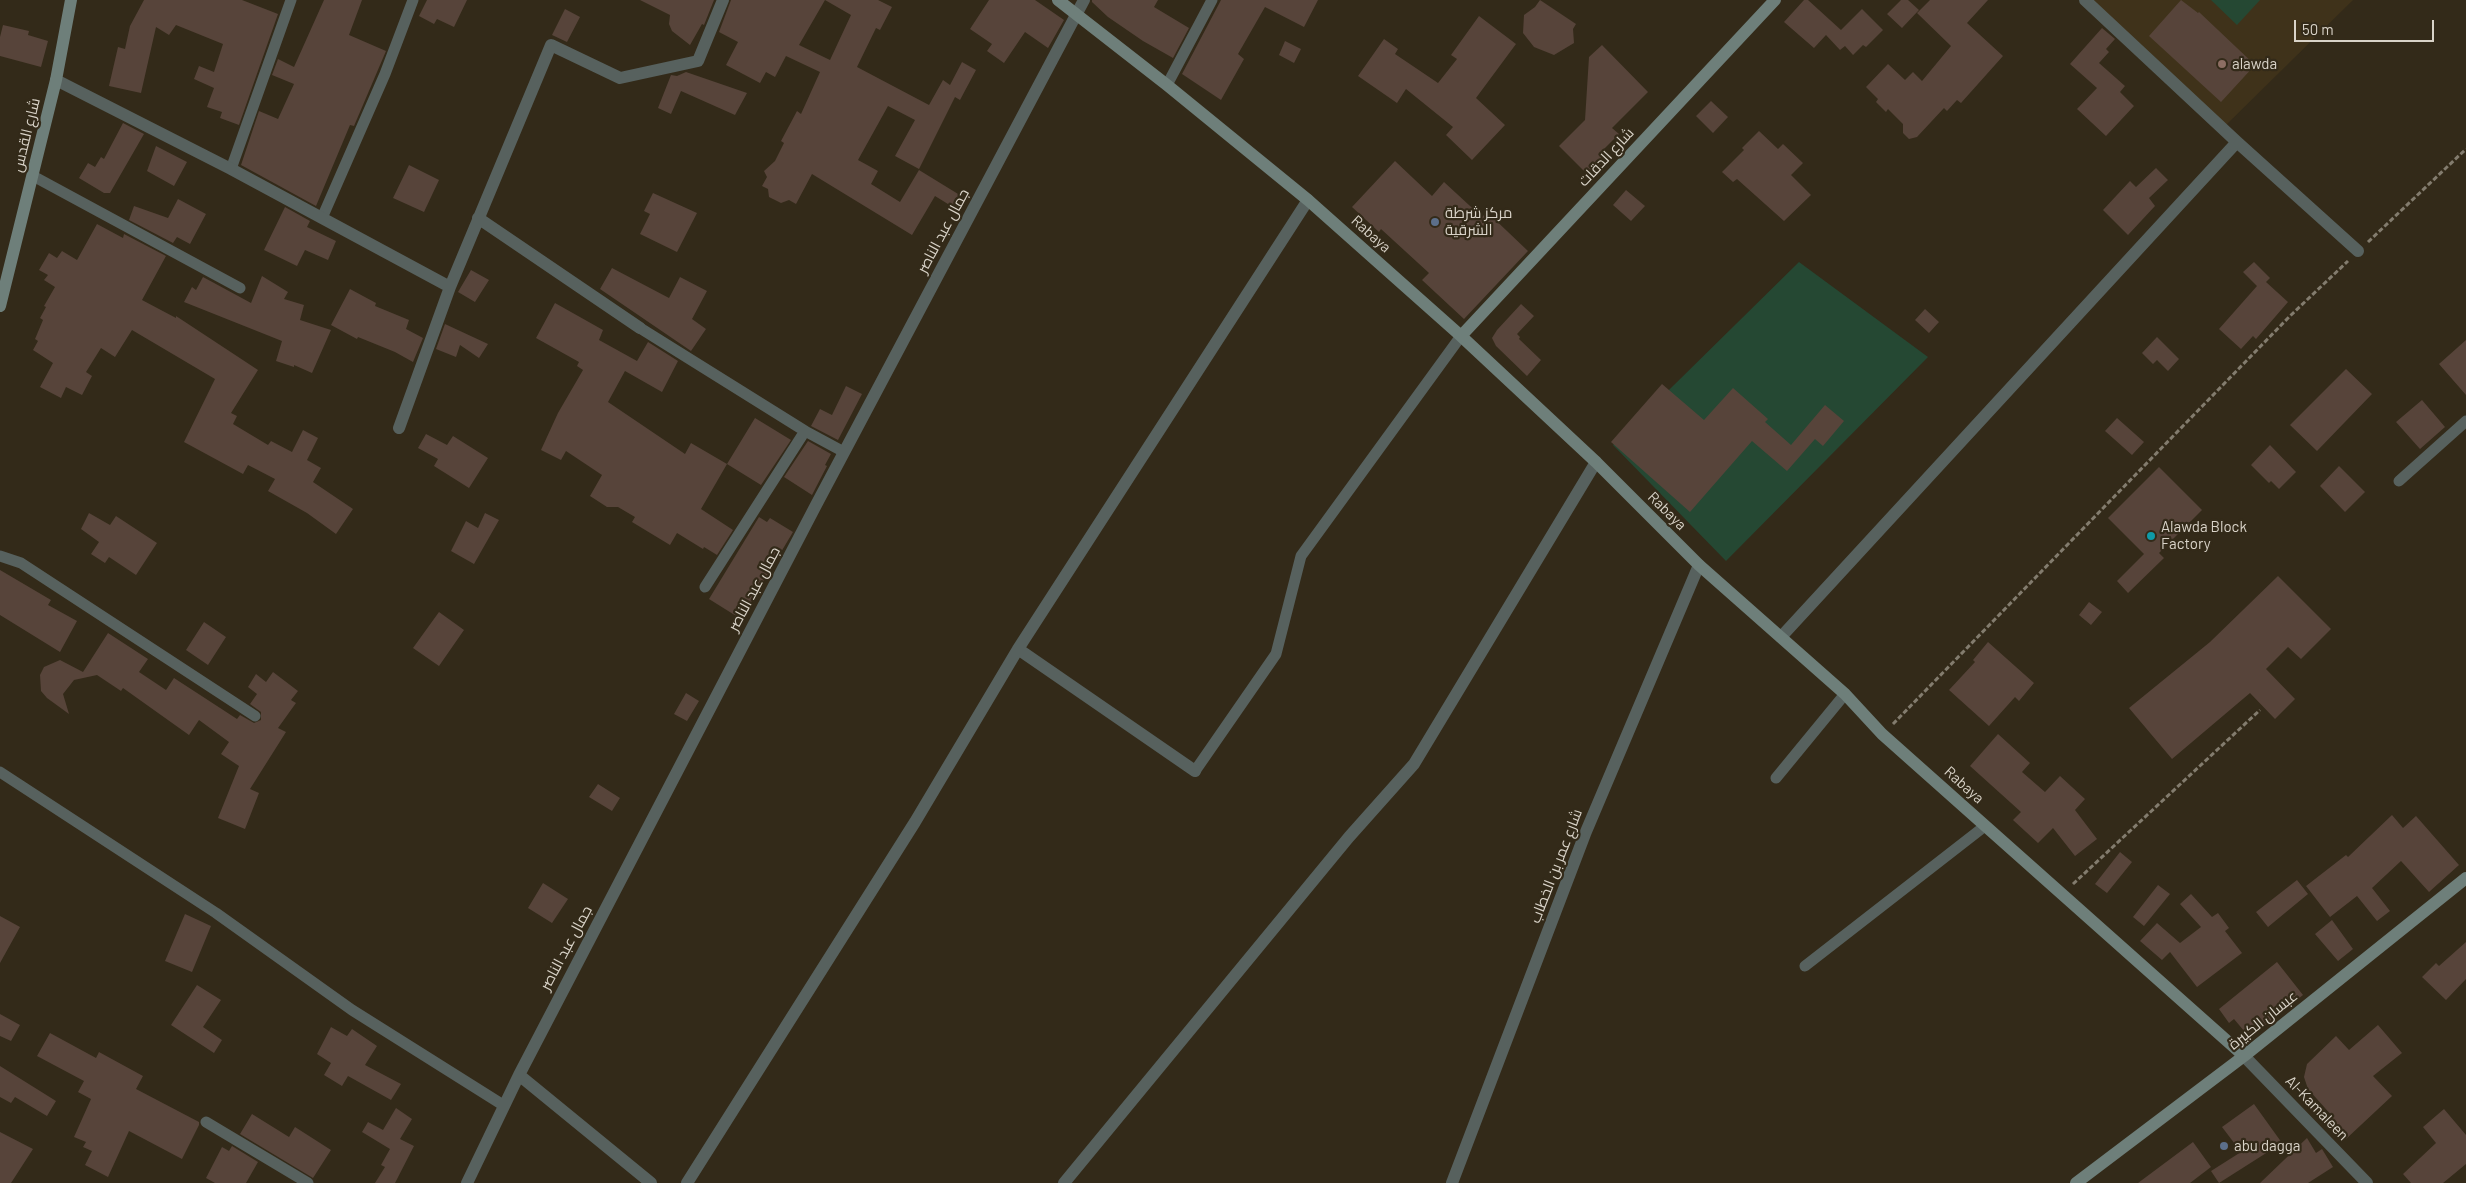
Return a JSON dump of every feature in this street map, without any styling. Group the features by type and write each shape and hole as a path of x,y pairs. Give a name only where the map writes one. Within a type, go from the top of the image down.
{"street":[{"name":"شارع القدس","path":"0,306 56,80 71,0"},
{"path":"399,428 450,287 551,45 620,78 698,61 723,0"},
{"name":"Rabaya","path":"1058,0 1167,85 1308,200 1461,336 1596,462 1699,565 1845,694 1882,734 2244,1056"},
{"name":"جمال عبد الناصر","path":"467,1183 518,1075 844,452 1084,0"},
{"name":"شارع الدقات","path":"1461,336 1775,0"},
{"path":"2085,0 2237,142 2358,251"},
{"path":"56,80 231,169 450,287"},
{"path":"1781,637 2237,142"},
{"path":"687,1183 915,822 1018,649 1308,200"},
{"path":"478,218 640,328"},
{"path":"1064,1183 1343,844 1414,764 1596,462"},
{"name":"شارع عمر بن الخطاب","path":"1452,1183 1585,834 1699,565"},
{"path":"1018,649 1195,771"},
{"name":"عبسان الكبيرة","path":"2076,1183 2244,1056 2466,878"},
{"name":"Al-Kamaleen","path":"2244,1056 2367,1183"},
{"path":"518,1075 651,1183"}],"lane":[{"path":"231,169 290,0"},
{"path":"322,218 385,74 413,0"},
{"path":"1167,85 1212,0"},
{"path":"32,176 240,288"},
{"path":"640,328 805,431 844,452"},
{"path":"1195,771 1276,654 1301,556 1461,336"},
{"path":"2400,481 2466,421"},
{"path":"705,587 805,431"},
{"path":"0,556 21,564 255,716"},
{"path":"1776,778 1845,694"},
{"path":"0,772 216,913 352,1010 503,1105"},
{"path":"1806,966 1985,826"},
{"path":"206,1122 308,1183"}],"path":[{"path":"1882,734 2290,316 2466,149"},
{"path":"2063,893 2260,710"}],"shaded area":[{"name":"alawda","path":"2090,0 2353,0 2223,128"}],"green space":[{"path":"2211,0 2260,0 2237,25"},
{"path":"1799,262 1928,357 1726,561 1613,445"}],"building":[{"path":"144,0 242,0 278,14 239,125 220,118 222,112 207,107 214,88 194,79 199,66 214,72 223,44 176,25 169,35 156,27 141,93 109,86 118,47 125,49 130,26"},
{"path":"324,0 362,0 349,35 386,51 354,126 350,125 316,206 241,165 259,111 278,119 294,84 272,75 278,59 294,67"},
{"path":"427,0 467,0 454,27 437,19 434,24 419,16"},
{"path":"640,0 714,0 704,25 702,24 690,45 672,31 669,24 670,15"},
{"path":"731,0 825,0 878,0 892,7 880,30 876,28 857,67 929,105 943,80 950,85 962,62 976,70 960,100 955,97 919,169 895,156 915,120 888,106 858,160 878,171 871,184 900,202 919,170 963,197 956,209 935,196 912,235 812,174 796,204 789,200 781,203 769,197 768,189 762,186 767,177 764,171 775,161 784,143 781,141 797,111 801,114 820,72 786,56 775,77 766,72 760,83 726,65 738,42 719,32","holes":["825,0 851,15 830,60 799,45"]},
{"path":"989,0 1035,0 1064,20 1048,48 1025,32 1004,63 987,51 992,44 970,29"},
{"path":"1092,0 1158,0 1154,7 1189,28 1173,58 1143,41 1108,17"},
{"path":"1221,0 1318,0 1304,27 1265,7 1238,54 1244,59 1221,100 1182,74"},
{"path":"1540,0 1576,24 1573,29 1574,43 1554,55 1534,47 1523,33 1524,15 1535,7"},
{"path":"1804,0 1808,0 1841,30 1862,9 1883,30 1866,47 1863,45 1853,55 1845,46 1840,50 1826,35 1814,48 1784,22"},
{"path":"1901,0 1908,0 1919,10 1902,28 1887,14"},
{"path":"1930,0 1988,0 1967,23 2003,56 1961,103 1957,100 1947,111 1944,108 1917,137 1909,139 1903,133 1903,124 1888,109 1886,112 1876,102 1878,99 1866,87 1888,64 1905,80 1913,72 1922,81 1951,46 1917,13"},
{"path":"2181,0 2199,12 2255,65 2221,102 2149,36"},
{"path":"565,9 580,17 567,42 552,35"},
{"path":"1479,16 1516,44 1476,98 1505,125 1472,160 1446,135 1453,127 1406,89 1397,103 1358,76 1384,39 1398,49 1395,54 1438,83 1457,59 1451,55"},
{"path":"3,25 29,31 28,35 48,41 41,67 0,56 0,37"},
{"path":"2102,28 2115,39 2106,49 2109,52 2099,63 2125,86 2120,92 2134,106 2106,136 2077,109 2097,88 2070,64"},
{"path":"1285,41 1301,49 1294,63 1279,55"},
{"path":"1602,45 1648,92 1612,128 1619,134 1602,151 1608,157 1589,176 1559,146 1585,120 1589,57"},
{"path":"686,72 747,93 735,115 681,91 671,114 658,108 671,75 677,76"},
{"path":"1711,101 1728,117 1713,133 1696,116"},
{"path":"123,123 144,134 110,193 104,193 79,178 88,163 95,167 101,157 104,159"},
{"path":"1759,131 1778,149 1783,144 1803,163 1791,175 1811,195 1784,221 1737,179 1733,182 1722,172 1744,150 1742,148"},
{"path":"156,146 187,162 174,186 147,171"},
{"path":"1395,161 1432,196 1444,182 1482,217 1487,212 1528,251 1464,319 1422,280 1429,273 1381,229 1379,232 1352,207"},
{"path":"409,165 439,180 424,212 393,198"},
{"path":"2156,168 2168,180 2149,198 2155,206 2128,235 2103,210 2130,181 2136,187"},
{"path":"1626,190 1645,206 1631,221 1613,205"},
{"path":"653,193 697,213 677,252 640,234 650,214 644,211"},
{"path":"178,199 206,214 190,244 177,237 173,243 129,220 134,206 168,218"},
{"path":"285,207 310,221 307,227 336,241 328,260 305,250 297,266 264,250"},
{"path":"97,224 123,238 124,234 166,256 142,300 176,318 176,316 258,370 231,413 237,416 233,424 268,445 271,441 292,452 303,430 318,438 307,460 321,468 313,482 353,509 336,534 307,513 268,491 275,479 248,465 243,474 184,442 215,379 132,330 115,357 101,348 86,372 92,376 82,395 66,387 61,398 40,387 53,363 33,350 38,341 35,339 43,320 40,318 46,307 44,306 55,287 44,280 48,275 39,270 49,253 57,258 62,251 77,260"},
{"path":"2254,262 2270,278 2266,282 2288,302 2256,339 2253,336 2241,349 2219,329 2257,286 2243,272"},
{"path":"612,268 669,298 680,277 707,291 692,319 706,329 691,351 600,289"},
{"path":"471,270 489,280 475,302 458,292"},
{"path":"262,276 288,292 284,299 304,305 300,320 331,330 312,373 294,365 294,367 276,361 282,341 184,302 192,287 196,290 203,277 251,303"},
{"path":"350,289 376,303 375,306 409,320 406,329 423,338 413,362 395,352 358,337 357,339 331,325"},
{"path":"555,303 603,330 599,340 637,361 648,342 678,361 662,392 625,371 608,402 685,454 691,443 727,464 701,509 733,530 717,555 677,533 670,545 632,522 635,517 618,507 607,507 590,496 602,475 566,451 561,460 541,450 558,413 583,370 577,366 579,362 536,338"},
{"path":"1521,304 1534,316 1517,334 1520,337 1519,339 1541,360 1527,376 1496,346 1492,338"},
{"path":"1925,309 1939,322 1929,333 1915,320"},
{"path":"445,324 488,344 479,358 460,345 456,357 436,349"},
{"path":"2157,337 2179,359 2168,371 2157,360 2153,364 2142,353"},
{"path":"2466,340 2466,395 2439,364"},
{"path":"2346,369 2372,394 2317,451 2290,425"},
{"path":"1662,384 1704,420 1733,388 1768,419 1765,422 1791,445 1825,405 1844,421 1823,446 1815,439 1787,471 1752,441 1690,512 1611,442"},
{"path":"846,386 862,394 838,440 811,426 820,409 832,415"},
{"path":"2422,400 2445,427 2420,449 2396,422"},
{"path":"755,418 791,440 761,485 727,464"},
{"path":"2117,418 2144,442 2132,455 2105,431"},
{"path":"426,434 447,445 453,436 488,458 469,488 434,466 438,459 418,448"},
{"path":"808,441 831,454 812,495 784,477"},
{"path":"2270,445 2296,472 2279,489 2271,481 2269,483 2251,465"},
{"path":"2339,466 2365,492 2345,512 2320,486"},
{"name":"Alawda Block Factory","path":"2159,467 2202,510 2159,553 2164,558 2128,593 2117,581 2144,554 2108,518"},
{"path":"89,513 110,525 116,516 157,543 136,575 109,557 105,563 91,554 99,542 81,529"},
{"path":"485,513 499,520 474,564 451,551 466,521 478,528"},
{"path":"759,517 767,522 770,518 793,532 741,619 709,599"},
{"path":"0,570 51,600 48,605 77,621 60,652 0,615"},
{"path":"2278,576 2331,629 2301,659 2288,647 2266,669 2295,699 2275,719 2250,693 2172,759 2129,708 2210,642"},
{"path":"2089,602 2102,612 2091,625 2079,615"},
{"path":"439,612 464,630 439,666 413,648"},
{"path":"204,622 226,637 208,665 186,650"},
{"path":"108,633 148,659 139,672 166,690 174,678 237,719 240,715 254,723 261,720 261,712 250,704 257,694 248,687 256,674 266,682 273,672 298,691 291,700 296,703 278,728 286,732 250,789 259,793 245,829 218,818 239,766 221,754 229,742 199,720 189,735 123,688 121,691 97,675 74,680 63,694 69,714 47,698 41,691 40,675 44,667 60,660 83,672"},
{"path":"1988,642 2034,683 2019,701 2015,697 1989,726 1949,690 1975,662 1973,660"},
{"path":"686,693 699,701 687,721 674,714"},
{"path":"1998,734 2030,763 2022,772 2045,792 2060,776 2085,799 2075,810 2097,839 2075,856 2053,828 2038,843 2013,820 2021,812 1970,766"},
{"path":"598,784 620,798 612,811 589,797"},
{"path":"2392,815 2403,828 2416,816 2459,865 2429,892 2401,861 2372,888 2390,911 2377,921 2357,896 2330,917 2306,886 2346,855 2348,857"},
{"path":"2120,852 2132,862 2107,893 2095,884"},
{"path":"2297,880 2308,894 2268,927 2256,912"},
{"path":"543,883 568,899 552,923 528,908"},
{"path":"2158,885 2170,894 2144,926 2133,917"},
{"path":"2191,894 2212,917 2218,913 2229,928 2225,931 2242,953 2197,987 2170,952 2162,960 2140,941 2157,923 2180,943 2201,927 2180,904"},
{"path":"185,914 211,926 192,972 165,961"},
{"path":"0,916 20,927 0,963"},
{"path":"2332,920 2353,949 2338,961 2315,934"},
{"path":"2466,942 2466,979 2446,1000 2422,977 2436,963 2439,966"},
{"path":"2277,962 2303,995 2250,1038 2234,1019 2229,1023 2219,1009"},
{"path":"197,985 221,1000 203,1027 222,1040 214,1053 171,1025"},
{"path":"0,1014 20,1025 11,1041 0,1036"},
{"path":"2378,1025 2402,1053 2373,1076 2392,1096 2346,1139 2330,1120 2333,1117 2308,1089 2304,1077 2307,1064 2336,1036 2349,1050"},
{"path":"331,1027 347,1036 352,1029 377,1046 365,1065 401,1084 391,1100 348,1076 342,1086 324,1075 331,1063 317,1054"},
{"path":"50,1033 96,1058 99,1052 143,1076 136,1089 199,1122 182,1159 129,1131 108,1177 85,1165 92,1151 83,1147 86,1142 74,1137 91,1099 78,1092 84,1081 37,1056"},
{"path":"0,1066 56,1101 47,1116 15,1097 11,1103 0,1097"},
{"path":"2254,1104 2282,1143 2219,1183 2211,1171 2241,1152 2222,1127"},
{"path":"396,1108 412,1119 400,1139 414,1146 395,1183 375,1183 385,1167 381,1165 390,1149 362,1132 368,1122 383,1130"},
{"path":"2444,1109 2466,1135 2466,1164 2443,1183 2411,1183 2403,1174 2436,1143 2423,1127"},
{"path":"252,1114 289,1137 295,1127 331,1150 313,1178 240,1134"},
{"path":"0,1132 33,1149 11,1183 0,1183"},
{"path":"2307,1138 2316,1153 2322,1149 2333,1167 2308,1183 2260,1183"},
{"path":"2193,1142 2211,1167 2190,1183 2138,1183"},
{"path":"232,1146 258,1162 246,1183 215,1183 206,1178 222,1147 229,1151"}],"place":[{"name":"alawda","path":"2222,64"},
{"name":"مركز شرطة الشرقية","path":"1435,222"},
{"name":"Alawda Block Factory","path":"2151,536"},
{"name":"abu dagga","path":"2224,1146"}]}
